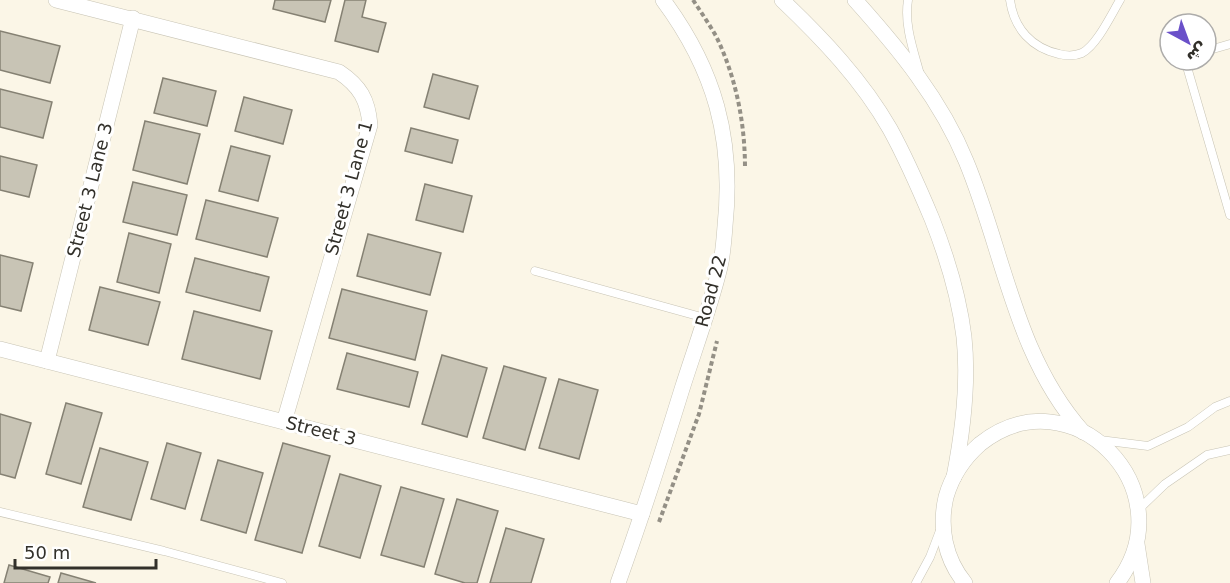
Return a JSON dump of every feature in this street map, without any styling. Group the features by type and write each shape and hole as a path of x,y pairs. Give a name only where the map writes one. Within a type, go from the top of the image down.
{"street":[{"name":"Street 3 Lane 1","path":"56,0 339,72 353,81 363,94 369,108 370,125 284,422"},
{"name":"Road 22","path":"618,583 721,265 728,184 726,150 714,90 703,64 663,0"},
{"path":"782,0 836,55 889,127 919,188 940,239 955,286 964,338 962,436 954,477 944,505 943,520 947,550 965,583"},
{"path":"855,0 938,103 966,161 1020,323 1034,356 1065,411 1083,432"},
{"name":"Street 3 Lane 3","path":"47,361 133,18"},
{"name":"Street 3","path":"0,349 642,514"},
{"path":"954,477 974,450 1001,431 1034,423 1051,423 1083,432 1110,450 1125,470 1136,493 1139,509 1137,542 1143,583"},
{"path":"1117,583 1132,559 1137,542"}],"lane":[{"path":"908,0 909,33 921,81"},
{"path":"1010,0 1011,11 1028,40 1045,51 1066,56 1081,54 1092,46 1120,0"},
{"path":"1188,72 1230,215"},
{"path":"535,271 705,318"},
{"path":"1097,440 1148,446 1188,427 1215,407 1230,401"},
{"path":"1139,509 1165,484 1208,455 1230,450"},
{"path":"0,512 164,551 282,583"},
{"path":"916,583 930,557 943,520"}],"building":[{"path":"275,0 331,0 325,22 273,9"},
{"path":"345,0 366,0 362,17 386,23 378,52 335,41"},
{"path":"0,31 60,46 50,83 0,70"},
{"path":"433,74 478,86 469,119 424,107"},
{"path":"163,78 216,91 207,126 154,113"},
{"path":"0,89 52,102 43,138 0,127"},
{"path":"244,97 292,110 283,144 235,131"},
{"path":"145,121 200,134 187,184 133,170"},
{"path":"411,128 458,140 452,163 405,151"},
{"path":"231,146 270,156 258,201 219,191"},
{"path":"0,156 37,165 29,197 0,190"},
{"path":"133,182 187,195 177,235 123,222"},
{"path":"425,184 472,196 463,232 416,220"},
{"path":"206,200 278,218 267,257 196,239"},
{"path":"129,233 171,244 159,293 117,282"},
{"path":"368,234 441,253 430,295 357,276"},
{"path":"0,255 33,263 21,311 0,306"},
{"path":"195,258 269,277 260,311 186,292"},
{"path":"100,287 160,302 148,345 89,330"},
{"path":"342,289 427,311 415,360 329,338"},
{"path":"194,311 272,331 260,379 182,359"},
{"path":"347,353 418,372 409,407 337,389"},
{"path":"442,355 487,368 467,437 422,424"},
{"path":"504,366 546,378 525,450 483,438"},
{"path":"559,379 598,390 579,459 539,448"},
{"path":"66,403 102,413 81,484 46,474"},
{"path":"0,414 31,423 15,478 0,474"},
{"path":"167,443 201,453 185,509 151,499"},
{"path":"283,443 330,456 302,553 255,540"},
{"path":"100,448 148,462 131,520 83,507"},
{"path":"218,460 263,473 246,533 201,520"},
{"path":"340,474 381,486 360,558 319,546"},
{"path":"401,487 444,499 424,567 381,555"},
{"path":"457,499 498,511 477,583 465,583 435,574"},
{"path":"506,528 544,539 531,583 490,583"},
{"path":"9,565 50,577 48,583 4,583"},
{"path":"61,573 96,583 58,583"}]}
